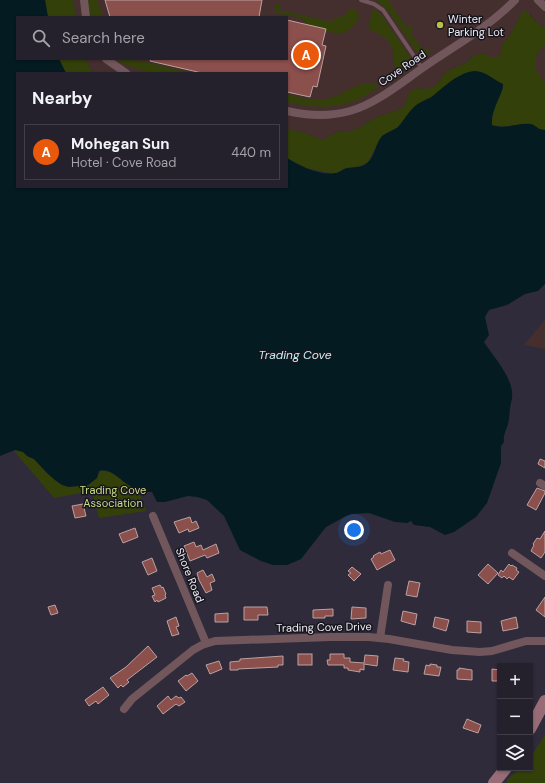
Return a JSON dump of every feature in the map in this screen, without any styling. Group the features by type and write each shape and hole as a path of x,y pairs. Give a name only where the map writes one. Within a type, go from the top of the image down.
{"main road":[{"path":"533,723 545,701"},
{"path":"494,783 504,771"}],"street":[{"path":"84,0 86,16"},
{"name":"Cove Road","path":"288,111 319,116 352,111 376,99 422,68 488,23 515,0"},
{"path":"538,0 545,7"},
{"path":"107,60 125,72"},
{"name":"Shore Road","path":"153,516 206,643"},
{"path":"512,553 545,576"},
{"path":"380,638 388,585"},
{"name":"Trading Cove Drive","path":"124,709 132,699 193,650 206,643 223,640 349,636 380,638 443,649 480,652 492,651 526,641 545,641"}],"lane":[{"path":"361,0 374,4 383,10 422,68"}],"shaded area":[{"path":"73,0 545,0 545,28 536,22 530,13 522,13 509,37 501,46 502,51 497,57 492,57 483,53 471,57 466,63 445,73 435,86 425,89 418,88 408,95 404,107 373,119 359,128 350,131 337,132 322,140 305,133 288,129 288,72 92,72 86,60 288,60 288,16 76,16"},
{"path":"545,44 545,83 537,73 534,65 540,49"},
{"path":"545,320 545,349 524,345"}],"green space":[{"path":"45,0 73,0 76,16 48,16"},
{"path":"88,0 97,0 103,16 91,16"},
{"path":"376,0 388,0 407,28 411,25 414,29 410,32 423,50 428,48 430,51 429,53 423,54 416,51 388,10"},
{"path":"276,4 279,4 279,10 333,22 335,17 344,16 350,9 358,11 359,14 356,22 349,30 336,33 304,24 305,19 274,12"},
{"path":"373,8 383,17 413,62 408,68 399,70 395,67 393,51 389,42 383,36 368,28"},
{"path":"523,11 529,14 536,22 545,28 545,44 537,54 535,67 545,83 545,130 526,124 502,127 492,125 494,110 503,88 483,73 467,73 413,108 397,128 388,132 377,145 368,162 361,166 344,169 338,173 330,173 306,168 288,159 288,129 305,133 322,140 337,132 350,131 359,128 373,119 404,107 411,91 418,88 425,89 435,86 445,73 466,63 473,56 483,53 492,57 497,57 502,51 501,46 509,37"},
{"path":"60,60 86,60 92,72 66,72"},
{"path":"118,60 141,61 189,72 153,72 134,68"},
{"path":"364,83 376,83 378,86 363,97 335,106 306,106 288,102 288,94 322,100 341,94"},
{"name":"Trading Cove Association","path":"14,451 24,452 27,456 34,459 47,473 62,485 87,486 97,478 100,471 114,474 138,489 146,511 99,518 92,491 54,498"},
{"path":"545,735 545,783 506,783 517,771 533,771 533,753"}],"water":[{"name":"Trading Cove","path":"0,0 45,0 48,16 16,16 16,60 60,60 66,72 16,72 16,188 288,188 288,159 317,172 330,174 347,168 362,166 372,157 382,136 398,127 415,106 432,97 463,74 475,71 486,74 503,84 503,88 493,114 492,125 502,127 531,124 545,130 545,284 538,291 525,294 507,305 489,310 485,317 489,335 484,342 504,371 511,387 512,395 509,421 504,435 504,442 501,446 501,463 487,503 476,517 454,532 445,535 430,527 414,525 411,521 407,523 395,522 369,513 352,514 326,527 301,559 287,565 273,565 261,561 240,550 224,516 207,500 188,496 165,502 157,502 152,492 138,490 115,475 103,470 99,471 97,478 88,485 69,487 62,485 55,480 34,459 27,456 23,452 15,450 0,456"}],"building":[{"path":"105,0 262,0 259,16 110,16"},
{"path":"288,20 326,29 322,45 326,46 317,87 313,86 310,97 288,92 288,72 198,72 150,61 288,60"},
{"path":"540,459 545,461 545,468 538,464"},
{"path":"537,488 545,491 545,493 536,510 527,505"},
{"path":"83,504 86,516 75,518 72,506"},
{"path":"190,517 192,523 196,521 199,528 189,532 188,529 179,533 174,522"},
{"path":"135,528 138,537 123,543 119,534"},
{"path":"545,531 545,552 541,558 531,551 537,538 540,539"},
{"path":"194,542 196,547 201,545 203,550 216,544 219,553 207,558 205,555 190,561 184,546"},
{"path":"390,550 395,560 377,570 371,559 380,552 381,554"},
{"path":"152,558 157,571 148,575 142,562"},
{"path":"488,564 498,573 488,584 478,575"},
{"path":"509,564 517,568 516,570 519,572 513,580 509,577 507,579 504,576 502,578 498,575 501,570 503,572"},
{"path":"352,567 361,574 354,581 348,575 351,573 348,571"},
{"path":"203,570 207,577 212,574 215,581 210,583 212,590 206,593 197,573"},
{"path":"409,581 420,583 417,597 406,595"},
{"path":"160,585 162,588 163,587 166,598 155,602 152,596 155,595 152,588"},
{"path":"545,597 545,617 536,610"},
{"path":"55,605 58,613 51,615 48,607"},
{"path":"244,607 267,607 268,615 258,615 258,620 244,620"},
{"path":"352,607 366,608 366,618 351,619"},
{"path":"333,609 333,616 313,618 313,610"},
{"path":"403,611 417,614 415,625 401,621"},
{"path":"228,613 228,622 215,622 215,614"},
{"path":"176,617 179,626 176,627 179,634 172,636 167,621"},
{"path":"435,617 449,620 446,631 433,627"},
{"path":"516,617 518,628 503,631 501,621"},
{"path":"467,621 481,622 481,633 467,632"},
{"path":"148,646 157,657 127,680 129,682 123,687 121,685 118,688 110,678 126,667"},
{"path":"298,654 312,654 312,665 298,665"},
{"path":"330,654 344,654 344,658 350,658 350,662 364,663 365,655 378,656 377,666 364,664 364,670 360,669 360,672 348,670 348,668 344,668 344,665 328,665 327,660 330,660"},
{"path":"283,656 283,665 278,665 278,667 230,670 230,662 240,661 240,659"},
{"path":"395,658 404,659 403,661 409,662 408,672 393,670"},
{"path":"219,661 222,669 210,674 206,665"},
{"path":"430,664 441,667 439,676 424,674 426,665 430,666"},
{"path":"459,668 472,670 472,680 457,679 457,670 459,670"},
{"path":"492,669 497,670 497,681 492,681"},
{"path":"192,673 198,681 186,691 178,681 186,675 187,676"},
{"path":"103,687 109,695 98,704 96,701 89,706 85,700"},
{"path":"168,696 171,700 176,696 179,698 181,697 185,702 179,706 176,704 163,714 157,706"},
{"path":"467,719 481,725 478,733 463,728"}],"place":[{"name":"Winter Parking Lot","path":"440,25"},
{"name":"Mohegan Sun","path":"306,55"}]}
